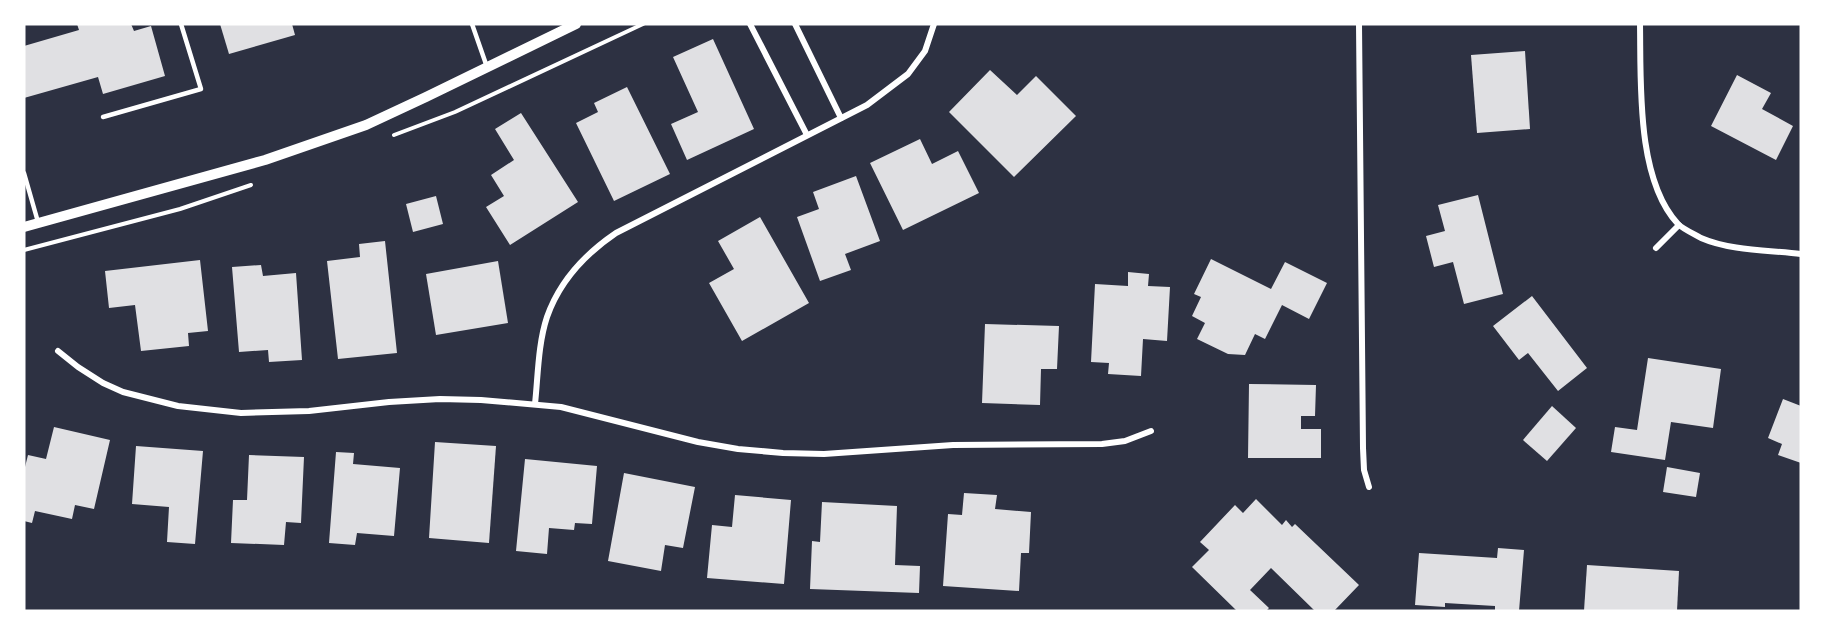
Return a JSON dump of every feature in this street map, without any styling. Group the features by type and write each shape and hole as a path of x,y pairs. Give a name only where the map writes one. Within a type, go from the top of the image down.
{"street":[{"path":"24,227 254,163 366,124 576,24"},
{"path":"750,24 807,135"},
{"path":"795,24 841,118"},
{"path":"535,404 547,317 568,275 585,256 616,232 867,105 908,74 925,51 934,24"},
{"path":"1359,24 1363,448 1364,470 1369,487"},
{"path":"1640,24 1644,122 1649,164 1662,200 1679,225 1703,238 1734,247 1801,254"},
{"path":"1656,248 1679,225"},
{"path":"58,351 78,368 123,392 150,400 207,410 274,413 440,399 481,399 561,407 698,442 738,449 783,453 824,454 953,445 1102,444 1125,441 1151,430"}],"lane":[{"path":"103,117 201,89 181,24"},
{"path":"471,24 487,67"},
{"path":"24,173 38,223"}],"building":[{"path":"77,24 131,24 134,31 151,26 165,76 103,94 98,77 24,98 24,46 79,30"},
{"path":"220,24 292,24 295,35 229,54"},
{"path":"713,39 754,129 687,160 671,124 698,112 673,57"},
{"path":"1525,51 1530,129 1477,133 1471,55"},
{"path":"990,70 1017,95 1036,76 1076,116 1014,177 949,112"},
{"path":"1737,75 1771,93 1762,109 1793,126 1776,160 1711,126"},
{"path":"627,87 670,174 614,201 576,123 598,112 594,103"},
{"path":"521,113 578,202 510,245 486,207 504,196 491,175 514,160 495,129"},
{"path":"920,139 932,164 958,151 979,193 903,230 870,163"},
{"path":"856,176 880,241 845,254 851,270 820,281 797,217 819,209 813,192"},
{"path":"1478,195 1503,294 1464,304 1453,262 1434,267 1426,236 1445,231 1438,205"},
{"path":"436,196 443,224 413,232 406,204"},
{"path":"760,217 809,303 742,341 709,283 734,269 718,241"},
{"path":"385,241 397,353 338,359 327,261 360,257 359,244"},
{"path":"1211,259 1271,289 1285,262 1327,283 1309,319 1282,305 1265,339 1255,334 1245,355 1228,354 1197,339 1205,323 1192,316 1201,297 1194,294"},
{"path":"200,260 208,331 188,333 189,346 141,351 135,305 109,308 105,271"},
{"path":"498,261 508,323 436,335 426,274"},
{"path":"261,265 263,276 296,273 302,360 269,362 268,350 239,352 232,267"},
{"path":"1128,272 1149,274 1148,286 1170,287 1167,341 1143,339 1141,376 1108,374 1109,363 1091,362 1095,284 1128,286"},
{"path":"1532,296 1587,368 1558,391 1528,353 1519,360 1493,326"},
{"path":"985,324 1059,326 1057,369 1041,369 1040,405 982,403"},
{"path":"1648,358 1721,369 1713,428 1671,422 1665,460 1611,452 1615,427 1637,430"},
{"path":"1249,384 1316,385 1315,416 1301,416 1301,429 1321,429 1321,458 1248,458"},
{"path":"1783,399 1801,406 1801,463 1778,455 1782,444 1768,438"},
{"path":"1552,406 1576,428 1547,461 1523,440"},
{"path":"54,427 110,440 94,509 75,505 72,519 35,511 32,523 24,521 24,471 28,455 46,459"},
{"path":"435,442 496,446 489,543 429,538"},
{"path":"136,446 203,451 195,544 167,542 169,507 132,504"},
{"path":"336,452 354,453 353,464 400,468 394,536 357,533 355,545 329,543"},
{"path":"249,455 304,457 301,523 286,522 284,545 231,543 233,500 247,500"},
{"path":"525,459 597,466 592,524 575,523 574,530 549,528 547,554 516,551"},
{"path":"1667,467 1700,473 1696,497 1663,492"},
{"path":"624,473 695,487 683,548 665,545 661,571 608,561"},
{"path":"964,493 997,495 995,509 1031,512 1029,553 1021,553 1019,591 943,586 948,514 962,515"},
{"path":"735,495 791,500 784,584 707,578 712,525 732,527"},
{"path":"1256,499 1282,525 1286,520 1292,527 1295,524 1359,585 1334,611 1315,611 1271,568 1250,590 1269,608 1266,611 1237,611 1192,567 1209,550 1200,542 1235,505 1243,513"},
{"path":"822,502 897,506 895,565 920,566 919,593 810,589 812,541 820,542"},
{"path":"1498,548 1524,550 1519,611 1495,611 1495,606 1445,603 1445,607 1415,605 1419,553 1497,558"},
{"path":"1587,565 1679,571 1677,611 1584,611"}]}
